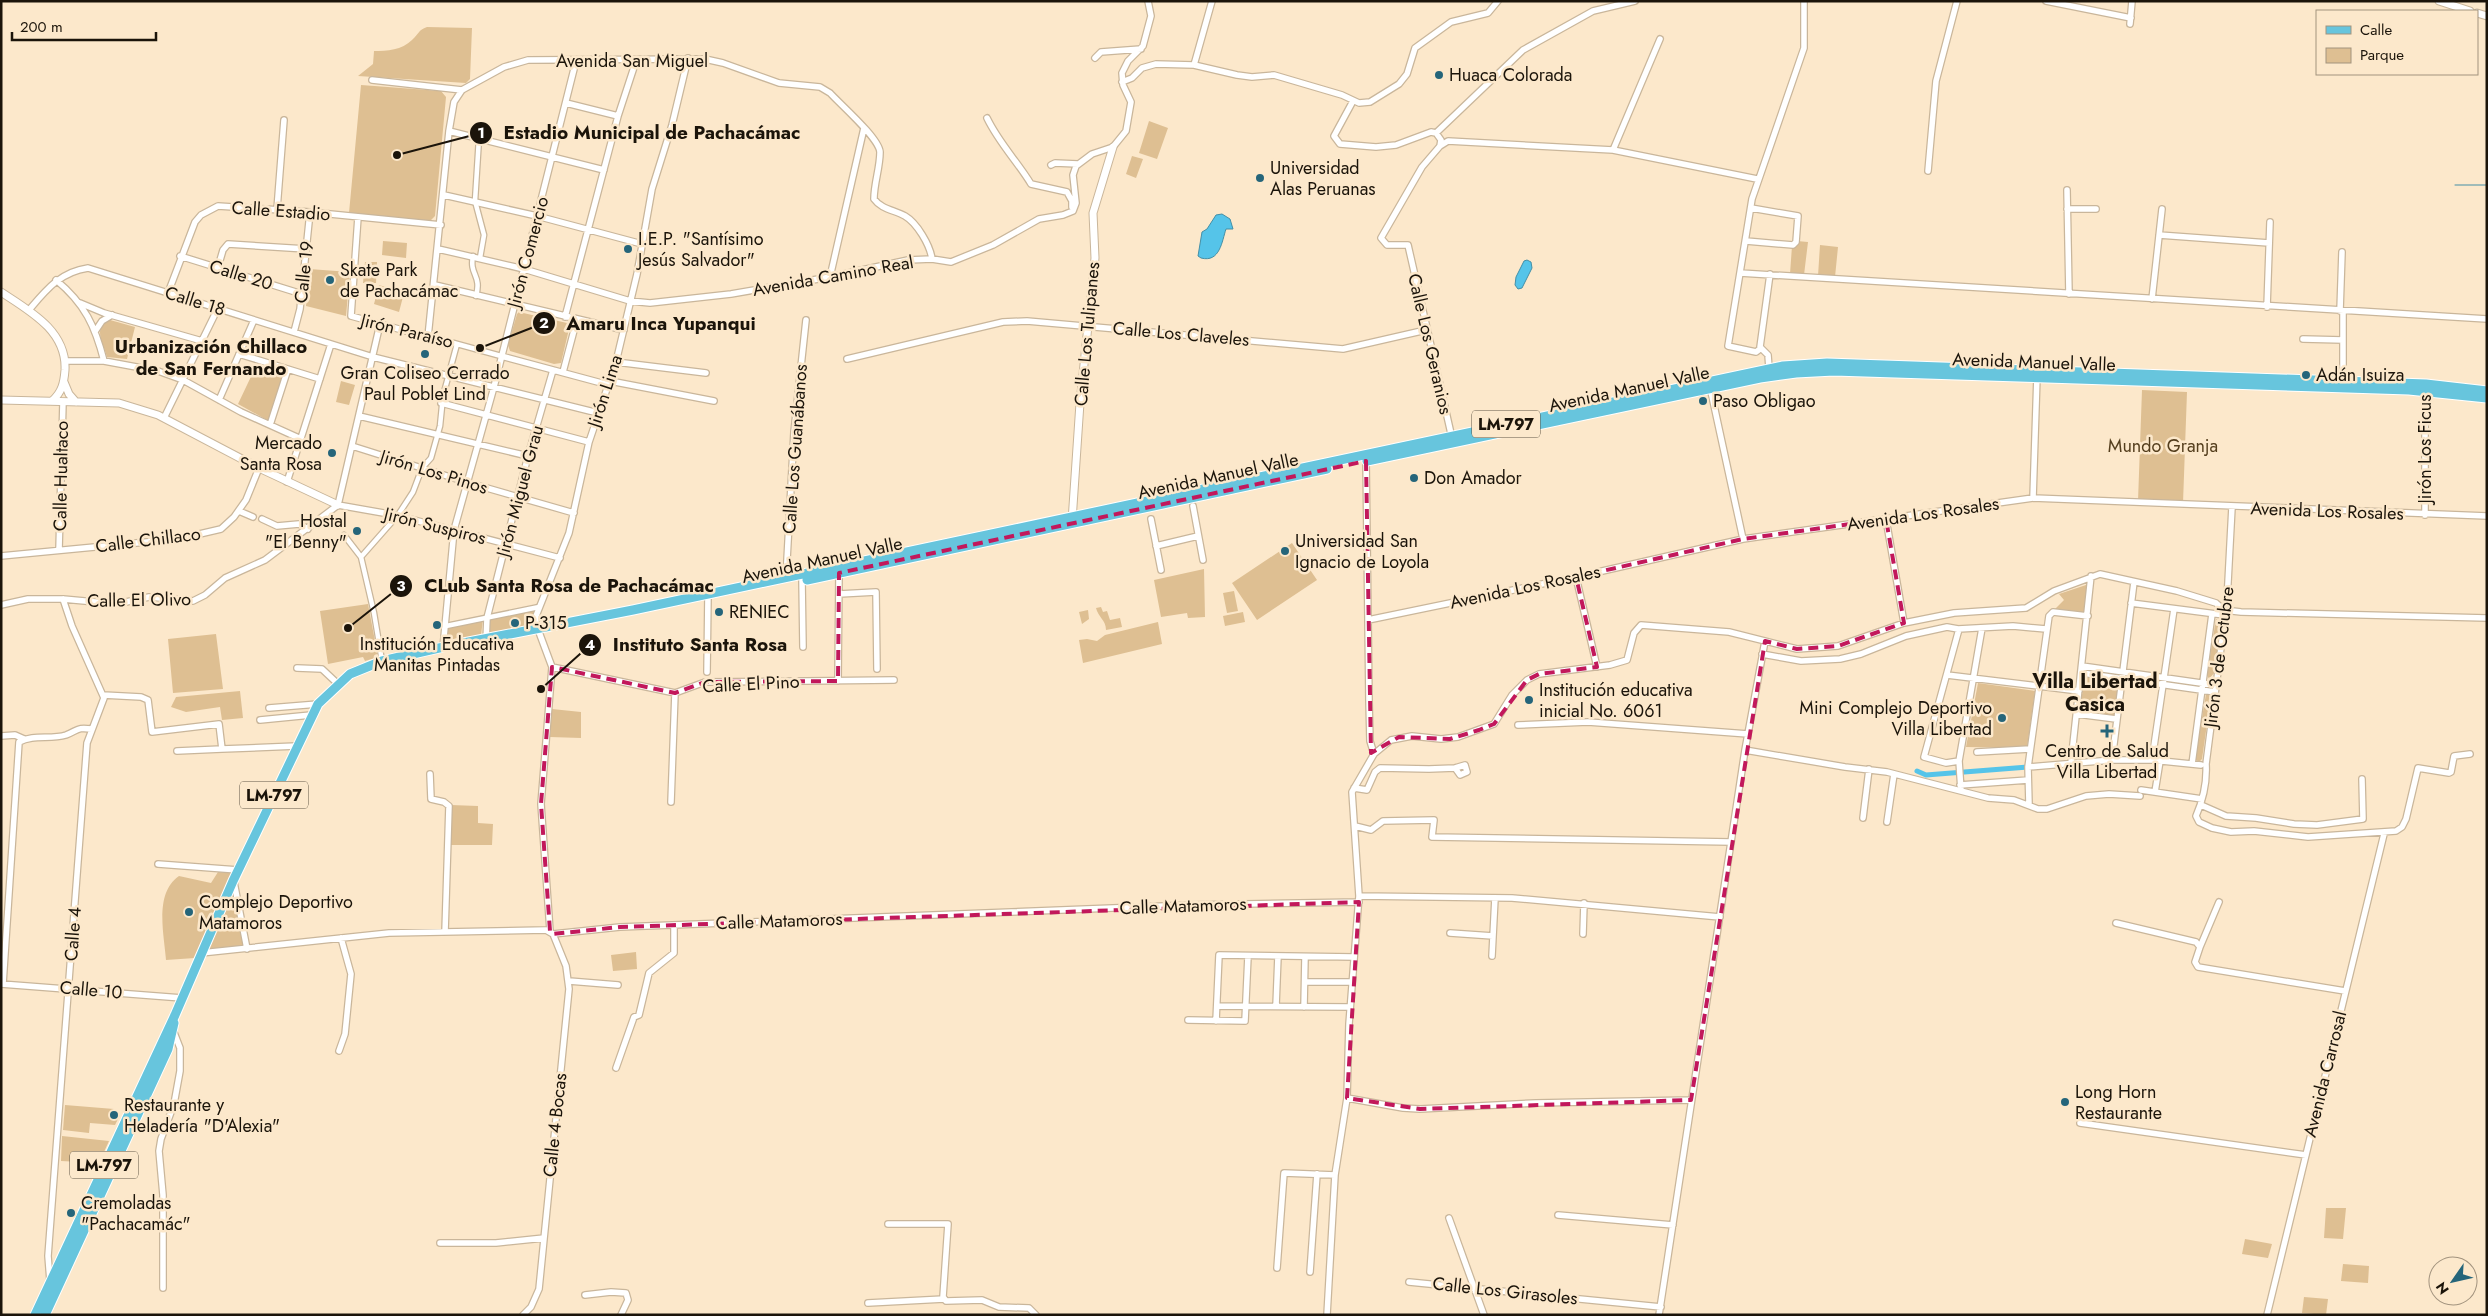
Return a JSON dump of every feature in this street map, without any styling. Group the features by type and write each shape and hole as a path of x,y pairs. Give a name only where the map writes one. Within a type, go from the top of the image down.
{"main road":[{"name":"Avenida Manuel Valle","path":"443,648 839,573 1710,384 1769,368 1827,362 2037,375 2487,391"},
{"name":"Avenida Manuel Valle","path":"1710,384 1796,372 2037,375 2343,381 2425,388 2487,398"},
{"name":"Avenida Manuel Valle","path":"708,597 786,578 1072,521"},
{"name":"LM-797","path":"35,1315 175,1015 233,881 311,714 338,684 363,667 443,648"},
{"name":"LM-797","path":"45,1315 168,1049 175,1015"}],"street":[{"path":"1069,214 1075,207 1073,175 1078,164 1092,154 1113,147 1126,131 1130,98 1122,82 1122,73 1128,61 1141,49 1151,16 1148,1"},
{"path":"1194,65 1212,1"},
{"path":"1122,82 1132,78 1142,68 1156,64 1194,65 1236,74 1252,76 1274,75 1342,95 1353,101 1370,102 1391,90 1407,74 1415,48 1451,22 1488,13 1498,1"},
{"path":"1436,133 1523,50 1593,11 1635,1"},
{"path":"1760,349 1756,352 1728,346 1757,179 1804,48 1804,1"},
{"path":"1928,171 1936,81 1957,1"},
{"path":"2046,1 2130,21 2132,1"},
{"path":"2439,1 2467,10"},
{"path":"1613,150 1660,38"},
{"path":"1095,58 1103,52 1141,49"},
{"name":"Avenida San Miguel","path":"462,90 519,61 636,61 688,58 722,63 779,84 820,88 830,93 875,139 880,149 880,165 874,199 878,204 907,217 916,227 932,259"},
{"name":"Jirón Lima","path":"539,631 536,622 539,607 560,558 574,513 589,442 616,362 652,189 672,125 688,58"},
{"name":"Jirón Comercio","path":"443,648 454,530 494,387 576,61"},
{"path":"565,318 618,116 636,61"},
{"path":"372,80 462,90 454,102 449,131 441,225 428,336"},
{"path":"1353,101 1334,136 1340,144 1376,147 1396,145 1431,132 1436,133"},
{"path":"566,103 618,116"},
{"path":"988,118 1002,146 1019,165 1031,184 1067,192 1072,205 1069,214"},
{"path":"277,209 284,120"},
{"path":"830,277 864,128"},
{"path":"449,131 604,170"},
{"path":"1436,133 1440,140 1440,146"},
{"path":"476,296 479,282 472,268 484,235 475,201 479,138"},
{"path":"1440,146 1448,141 1613,150 1757,179"},
{"name":"Calle Los Geranios","path":"1440,146 1422,166 1381,234 1382,241 1387,244 1408,245 1452,439"},
{"name":"Calle Los Tulipanes","path":"1072,521 1094,258 1093,213 1113,147"},
{"path":"1051,165 1055,163 1078,164"},
{"path":"2067,190 2069,294"},
{"path":"444,194 538,216 642,244"},
{"name":"Calle Estadio","path":"168,292 180,256 195,222 212,208 218,206 277,209 441,225"},
{"path":"1746,241 1793,245 1796,242 1798,216 1751,208"},
{"path":"2067,209 2096,209"},
{"path":"2152,299 2162,209"},
{"name":"Calle 19","path":"294,332 302,294 310,212"},
{"name":"Avenida Camino Real","path":"438,249 524,268 630,301 650,303 731,294 830,277 908,260 932,259 951,262 993,245 1039,218 1069,214"},
{"name":"Jirón Paraíso","path":"358,217 350,316 553,370 610,383 714,401"},
{"path":"2267,306 2270,222"},
{"path":"2159,235 2270,243"},
{"path":"218,267 223,250 228,244 306,249"},
{"path":"2342,252 2343,381"},
{"name":"Calle 20","path":"180,256 302,294"},
{"name":"Calle 18","path":"29,310 56,280 76,270 88,268 373,357 598,414"},
{"path":"1740,273 2487,319"},
{"path":"1760,349 1770,274"},
{"path":"56,280 80,303 96,330 104,361"},
{"path":"434,285 565,318 624,330"},
{"path":"1,292 29,310 54,332 65,361 64,381 59,393 52,401"},
{"path":"80,303 112,316 202,341"},
{"path":"164,418 218,308"},
{"path":"96,330 102,322 112,316"},
{"path":"562,372 577,319"},
{"path":"218,400 254,320"},
{"name":"Calle Los Guanábanos","path":"786,578 794,432 806,320"},
{"name":"Calle Los Claveles","path":"848,359 1003,322 1027,320 1343,348 1426,330"},
{"path":"1,400 119,403 164,418 287,482 338,505 380,324"},
{"path":"2303,339 2343,340"},
{"path":"287,482 331,344"},
{"path":"361,557 398,515 413,492 422,468 431,458 438,435 441,403 450,376 457,344"},
{"path":"1760,349 1768,355 1769,368"},
{"path":"239,354 320,379"},
{"path":"65,361 104,361 145,367 183,380 218,400 301,439"},
{"path":"616,362 706,373"},
{"path":"270,425 288,369"},
{"name":"Jirón Miguel Grau","path":"486,641 487,616 528,456 553,370"},
{"path":"2033,498 2037,375"},
{"path":"64,381 69,394 76,402"},
{"path":"1710,384 1744,539"},
{"name":"Jirón Los Ficus","path":"2425,388 2425,515"},
{"name":"Calle Hualtaco","path":"59,550 62,402"},
{"path":"441,403 589,442"},
{"path":"359,416 528,456"},
{"name":"Jirón Los Pinos","path":"352,446 466,482 574,513"},
{"path":"1366,458 1370,741 1374,754"},
{"name":"Calle Chillaco","path":"1,556 196,536 221,528 239,511 260,468"},
{"name":"Avenida Los Rosales","path":"1368,620 1576,577 1744,539 2033,498 2232,508 2487,516"},
{"name":"Jirón Suspiros","path":"338,505 398,515 560,558"},
{"name":"Calle El Olivo","path":"1,605 28,599 63,599 117,604 149,598 193,601 205,596 225,578 257,565 308,530 338,505"},
{"path":"1192,506 1202,560"},
{"name":"Jirón 3 de Octubre","path":"2232,508 2227,601 2215,684 2202,802 2196,816 2199,822 2212,828 2231,832 2254,831 2308,837 2384,834"},
{"path":"239,511 253,517"},
{"path":"262,519 277,526 300,524 308,530"},
{"path":"1151,519 1161,570"},
{"path":"1886,520 1904,623"},
{"path":"344,535 361,557 373,606 382,661"},
{"path":"1156,546 1198,536"},
{"path":"838,681 839,573"},
{"path":"1327,1315 1335,1175 1347,1098 1350,1007 1359,899 1352,792 1374,754 1391,740 1399,737 1425,736 1450,739 1494,724 1512,695 1528,680 1539,674 1597,667 1627,660 1634,633 1641,625 1729,632 1797,649 1838,646 1904,623 1954,613 2026,608 2054,591 2092,576 2112,575 2134,582 2177,591 2216,604 2224,612"},
{"path":"2071,764 2092,576"},
{"path":"1576,577 1597,667"},
{"path":"802,580 803,647"},
{"path":"2112,760 2134,582"},
{"path":"839,594 876,592 877,669"},
{"path":"706,672 708,597"},
{"path":"63,599 72,626 103,695 141,697 148,700 152,732 219,724 222,749"},
{"path":"2131,603 2212,614 2224,612 2487,618"},
{"path":"446,626 487,616 539,607"},
{"path":"2152,760 2174,609"},
{"path":"2029,804 2028,768 2030,749 2049,616 2053,612 2088,616"},
{"name":"Jirón 3 de Octubre","path":"2192,764 2212,614"},
{"path":"1762,654 1801,661 1840,659 1860,654 1906,636 1947,626 1960,629 2013,626 2046,629"},
{"path":"1961,787 1959,761 1975,679 1982,628"},
{"path":"1959,761 1946,762 1924,757 1960,629"},
{"name":"Calle 4 Bocas","path":"523,1315 531,1308 540,1290 569,981 566,966 551,932 541,804 552,667 539,631"},
{"path":"1659,1315 1745,750 1765,641"},
{"path":"2082,666 2215,684"},
{"path":"552,667 674,693 671,802"},
{"path":"297,668 322,669 338,684"},
{"path":"2082,673 2215,692"},
{"path":"1947,675 2079,691"},
{"name":"Calle El Pino","path":"674,693 705,682 894,680"},
{"name":"Calle 4","path":"50,1281 48,1256 87,742 102,709 103,695"},
{"path":"269,708 318,704"},
{"path":"260,720 311,714"},
{"path":"2077,714 2116,719"},
{"path":"1518,725 1588,722 1748,734"},
{"path":"2,984 17,748 19,742 66,735 79,728 92,729"},
{"path":"1,736 15,735 24,740"},
{"path":"177,751 297,746"},
{"path":"1976,752 2030,749"},
{"path":"1745,750 1845,767 1869,769 1961,787 1988,798 2014,800 2029,804 2038,809 2047,809 2086,796 2155,792 2202,802 2226,816 2256,818 2294,824 2317,825 2363,819 2362,779"},
{"path":"2384,834 2396,832 2402,828 2418,768 2449,773 2451,772 2454,756 2470,754"},
{"path":"2028,768 2112,760 2152,760 2201,765"},
{"path":"2155,792 2160,761"},
{"path":"1354,788 1367,790 1375,772 1380,768 1455,768"},
{"path":"1863,818 1869,769"},
{"path":"430,774 431,799 444,802 449,806 446,863 446,932"},
{"path":"1887,822 1894,774"},
{"path":"1961,787 2028,780"},
{"path":"1354,826 1371,830 1382,822 1434,820 1432,837 1731,842"},
{"name":"Avenida Carrosal","path":"2266,1315 2384,834"},
{"path":"158,864 238,870"},
{"path":"233,881 248,949"},
{"path":"1492,956 1495,898"},
{"name":"Calle Matamoros","path":"201,953 389,933 551,932 620,927 1359,899 1495,898 1584,903 1720,917"},
{"path":"2219,902 2195,962 2198,967 2345,991"},
{"path":"1583,934 1584,903"},
{"path":"2116,923 2196,942 2200,947"},
{"path":"616,1068 634,1017 639,1015 649,973 674,953 674,925"},
{"path":"1450,933 1493,936"},
{"path":"339,1051 345,1034 351,974 341,938"},
{"path":"1216,1021 1219,955 1354,958"},
{"path":"1188,1020 1245,1021 1248,956"},
{"path":"1276,1006 1278,956"},
{"path":"1304,1007 1305,957"},
{"path":"569,981 618,985"},
{"path":"1305,982 1352,982"},
{"name":"Calle 10","path":"2,984 182,998"},
{"path":"1217,1006 1350,1007"},
{"path":"163,1288 163,1195 159,1151 174,1104 180,1071 180,1048 173,1029"},
{"path":"1347,1098 1403,1108 1420,1109 1536,1103 1691,1100"},
{"path":"2080,1123 2306,1155"},
{"path":"1277,1268 1284,1173 1335,1175"},
{"path":"1310,1272 1317,1174"},
{"path":"1558,1215 1673,1225"},
{"path":"1449,1218 1484,1315"},
{"path":"888,1224 948,1224 944,1299"},
{"path":"440,1243 496,1243 544,1238"},
{"name":"Calle Los Girasoles","path":"1409,1282 1661,1307"},
{"path":"585,1295 611,1292 626,1293 628,1300 621,1315"},
{"path":"868,1303 944,1299 946,1301 982,1300 999,1307 1029,1308 1036,1315"}],"highlighted area":[{"path":"1366,461 1371,753 1399,737 1450,739 1479,730 1494,724 1527,680 1539,674 1597,667 1576,577 1743,539 1886,519 1904,623 1838,646 1797,649 1765,641 1691,1100 1420,1109 1347,1098 1359,902 620,927 553,934 550,931 541,804 552,667 675,693 705,682 838,681 839,573"}],"green space":[{"path":"427,27 472,28 470,79 466,83 358,76 373,64 374,51 404,46 422,29"},
{"path":"361,85 441,91 446,97 435,216 430,221 349,213"},
{"path":"1149,121 1168,128 1157,159 1139,153"},
{"path":"1132,156 1143,159 1136,178 1126,174"},
{"path":"383,241 407,243 406,258 382,255"},
{"path":"1797,241 1808,242 1804,275 1790,274 1792,246"},
{"path":"1820,245 1838,247 1835,277 1818,276"},
{"path":"365,262 377,262 376,283 363,283"},
{"path":"309,269 350,272 346,316 306,306"},
{"path":"379,285 404,293 399,312 374,304"},
{"path":"519,312 567,323 569,329 561,363 554,364 510,351 508,345"},
{"path":"110,320 135,327 127,359 107,357 101,341 100,331 101,327"},
{"path":"257,364 284,373 270,419 267,420 238,404"},
{"path":"341,381 355,385 349,405 336,402"},
{"name":"Mundo Granja","path":"2142,390 2187,392 2183,503 2138,501"},
{"path":"1292,543 1317,580 1257,620 1232,583"},
{"path":"1204,569 1205,617 1188,618 1187,613 1161,617 1154,580"},
{"path":"2086,585 2089,588 2084,614 2055,609 2064,600 2059,594"},
{"path":"1234,591 1238,611 1227,613 1223,593"},
{"path":"368,604 378,657 365,661 363,657 328,664 320,611"},
{"path":"1101,607 1103,612 1107,611 1110,620 1120,618 1122,627 1106,630 1105,624 1096,608"},
{"path":"536,608 533,613 532,627 492,634 488,631 490,617"},
{"path":"1088,610 1089,619 1082,624 1079,612"},
{"path":"1243,612 1245,622 1225,626 1223,616"},
{"path":"483,618 481,636 446,643 447,626"},
{"path":"2216,619 2221,622 2215,672 2209,679 2207,675"},
{"path":"1158,622 1162,644 1083,663 1079,640 1097,641 1105,635"},
{"path":"216,634 223,689 173,693 168,639"},
{"path":"2084,677 2119,682 2114,717 2080,713"},
{"name":"Mini Complejo Deportivo Villa Libertad","path":"1978,683 2035,691 2027,748 1966,747"},
{"path":"240,691 243,718 222,720 220,707 186,712 171,707 176,697"},
{"path":"2206,694 2211,696 2202,759 2199,762 2195,759"},
{"path":"552,709 581,712 581,738 550,737"},
{"path":"451,805 478,806 478,823 493,824 492,845 449,845"},
{"name":"Complejo Deportivo Matamoros","path":"218,872 234,873 195,958 166,960 162,915 163,903 171,883 179,876 211,883"},
{"path":"233,889 245,948 204,951"},
{"path":"636,952 637,969 613,971 611,955"},
{"path":"65,1105 114,1109 111,1114 120,1115 115,1125 90,1123 89,1133 63,1130"},
{"path":"62,1136 109,1141 99,1163 61,1161"},
{"path":"2326,1208 2346,1208 2343,1239 2324,1238"},
{"path":"2245,1239 2272,1244 2268,1258 2242,1254"},
{"path":"2343,1264 2369,1266 2368,1283 2341,1281"},
{"path":"2304,1297 2328,1299 2326,1315 2302,1313"}],"water":[{"path":"1222,214 1230,219 1233,229 1226,229 1216,254 1207,259 1201,258 1198,256 1202,232 1207,229 1216,215"},
{"path":"1524,261 1531,262 1532,268 1522,288 1518,289 1515,285 1516,277"}],"waterway":[{"path":"2455,185 2487,185"},
{"path":"1917,771 1926,775 2028,767"}],"place":[{"name":"Huaca Colorada","path":"1439,75"},
{"name":"Estadio Municipal de Pachacámac","path":"397,155"},
{"name":"Universidad Alas Peruanas","path":"1260,178"},
{"name":"I.E.P. \"Santísimo Jesús Salvador\"","path":"628,249"},
{"name":"Skate Park de Pachacámac","path":"330,280"},
{"name":"Amaru Inca Yupanqui","path":"480,348"},
{"name":"Gran Coliseo Cerrado Paul Poblet Lind","path":"425,354"},
{"name":"Adán Isuiza","path":"2306,375"},
{"name":"Paso Obligao","path":"1703,401"},
{"name":"Mercado Santa Rosa","path":"332,453"},
{"name":"Don Amador","path":"1414,478"},
{"name":"Hostal \"El Benny\"","path":"357,531"},
{"name":"Universidad San Ignacio de Loyola","path":"1285,551"},
{"name":"RENIEC","path":"719,612"},
{"name":"P-315","path":"515,623"},
{"name":"Institución Educativa Manitas Pintadas","path":"437,625"},
{"name":"CLub Santa Rosa de Pachacámac","path":"348,628"},
{"name":"Instituto Santa Rosa","path":"541,689"},
{"name":"Institución educativa inicial No. 6061","path":"1529,700"},
{"name":"Mini Complejo Deportivo Villa Libertad","path":"2002,718"},
{"name":"Centro de Salud Villa Libertad","path":"2107,731"},
{"name":"Complejo Deportivo Matamoros","path":"189,912"},
{"name":"Long Horn Restaurante","path":"2065,1102"},
{"name":"Restaurante y Heladería \"D'Alexia\"","path":"114,1115"},
{"name":"Cremoladas \"Pachacamác\"","path":"71,1213"}],"district":[{"name":"Urbanización Chillaco de San Fernando","path":"211,357"},
{"name":"Villa Libertad Casica","path":"2095,692"}]}
